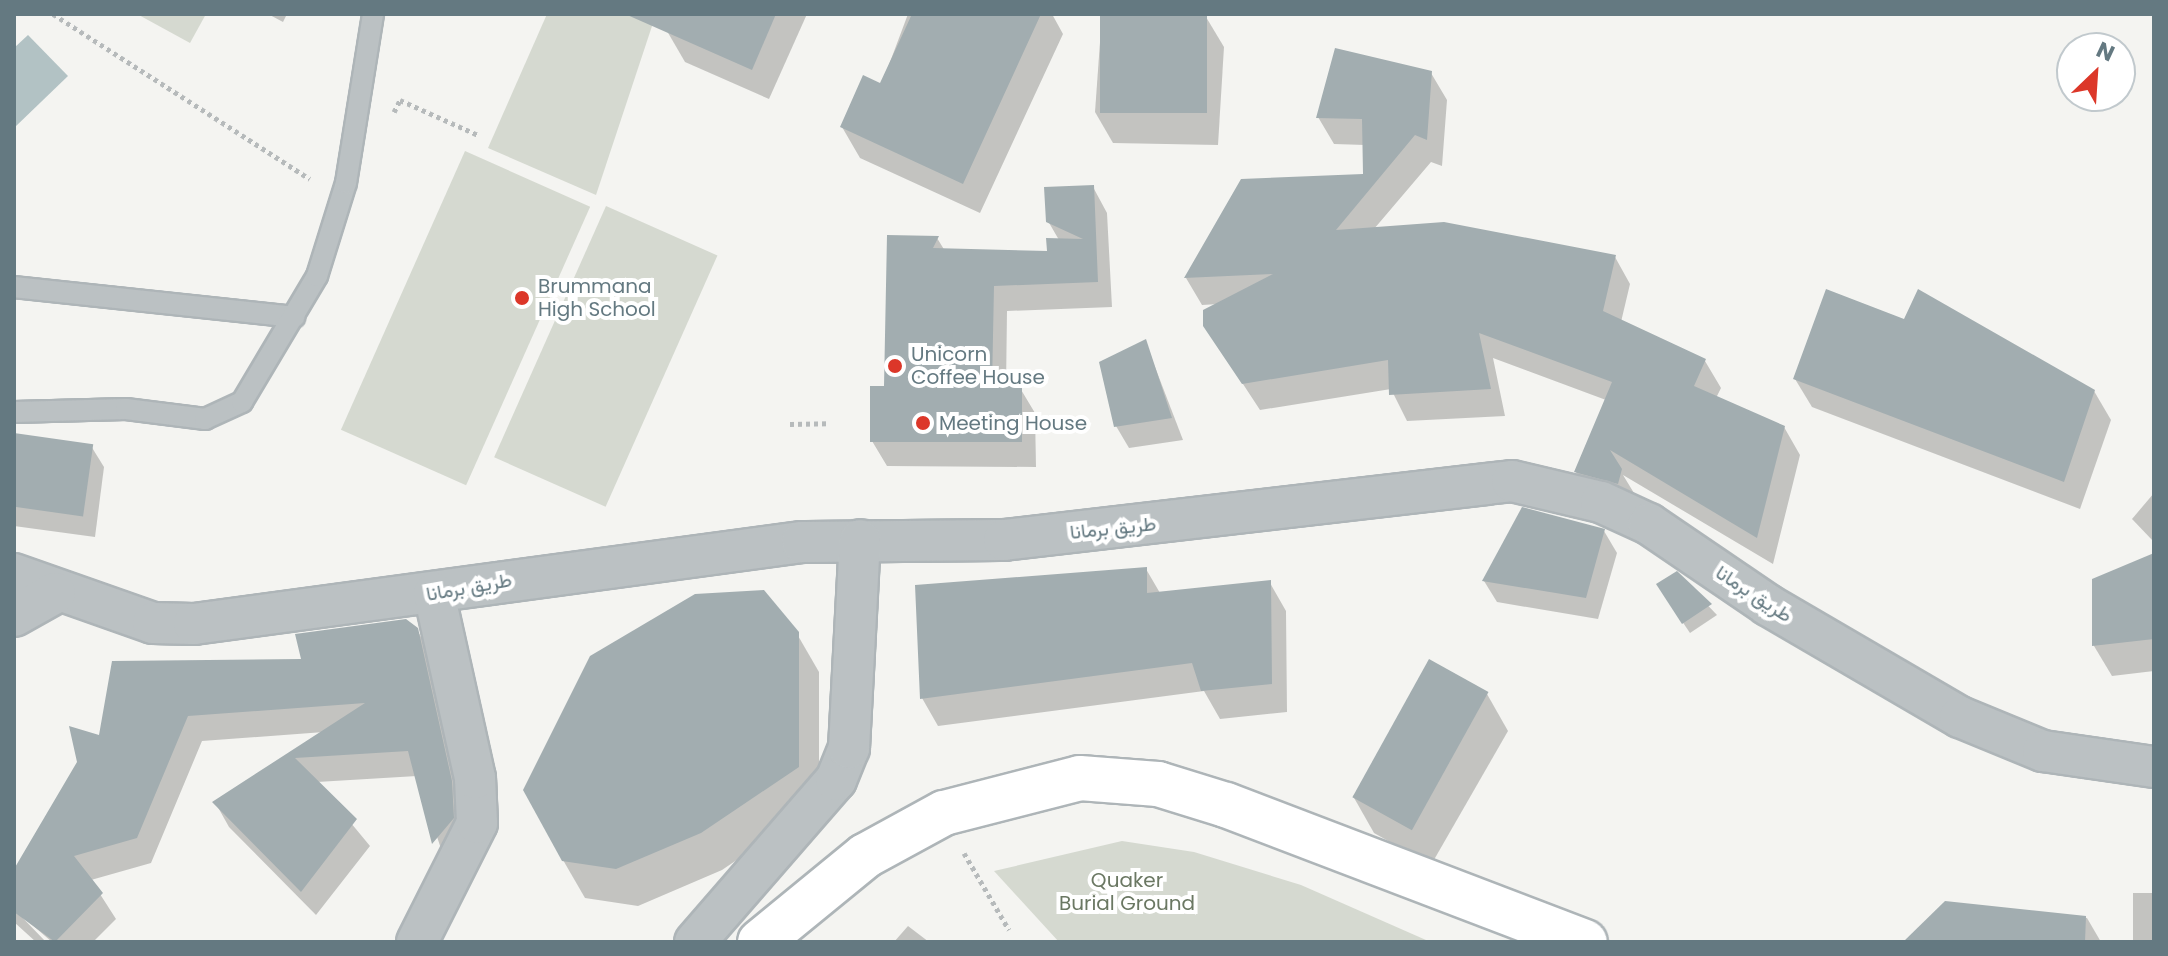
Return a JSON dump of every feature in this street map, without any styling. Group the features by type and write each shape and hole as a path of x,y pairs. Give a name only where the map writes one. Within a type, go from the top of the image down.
{"main road":[{"path":"760,942 865,856 944,813 1080,778 1158,784 1226,805 1585,942"}],"street":[{"name":"طريق برمانا","path":"14,574 55,593 153,623 194,624 434,593 567,570 860,540 1004,540 1512,481 1601,502 1649,524 1768,605 1960,717 2043,751 2154,767"},
{"path":"695,942 836,780 849,748 860,540"},
{"path":"14,616 55,593"},
{"path":"417,942 477,823 475,778 434,593"}],"lane":[{"path":"14,412 112,408 205,419 242,402 317,276 346,183 373,14"},
{"path":"14,287 294,317"}],"path":[{"path":"53,14 302,178"},
{"path":"395,111 400,100 478,135"},
{"path":"790,424 829,423"},
{"path":"979,881 1009,930"}],"green space":[{"path":"137,14 206,14 190,43"},
{"path":"547,14 656,14 596,195 488,148"},
{"path":"465,151 590,207 466,485 341,430"},
{"path":"606,206 717,256 606,507 494,457"},
{"name":"Quaker Burial Ground","path":"1122,841 1194,852 1301,885 1426,940 1059,942 994,871"}],"shaded area":[{"path":"28,35 68,76 14,128 14,48"}],"building":[{"path":"625,14 776,14 752,70"},
{"path":"912,14 1041,14 963,184 840,127 863,75 880,83"},
{"path":"1100,14 1207,14 1207,113 1100,113"},
{"path":"1335,48 1432,71 1427,140 1415,135 1336,230 1444,222 1616,255 1603,311 1706,359 1694,386 1785,426 1757,538 1610,450 1622,469 1618,484 1574,472 1612,382 1479,333 1491,389 1389,395 1388,360 1242,384 1203,326 1203,310 1273,274 1184,278 1241,179 1363,174 1362,119 1316,118"},
{"path":"1094,185 1098,282 994,286 992,386 1022,386 1022,442 870,442 870,386 884,386 887,235 939,236 933,248 1047,251 1046,238 1083,239 1046,222 1044,187"},
{"path":"1826,289 1904,319 1918,289 2095,390 2064,482 1793,379"},
{"path":"1146,339 1172,418 1114,427 1099,362"},
{"path":"14,433 93,444 83,516 14,507"},
{"path":"1522,507 1605,529 1586,598 1482,581"},
{"path":"2154,553 2154,639 2092,646 2092,579"},
{"path":"1147,567 1147,593 1271,580 1272,684 1201,691 1192,663 920,699 915,585"},
{"path":"1677,571 1712,604 1682,624 1656,584"},
{"path":"764,590 799,632 799,767 701,833 616,869 562,861 523,790 590,656 695,594"},
{"path":"406,619 418,628 452,781 454,818 432,844 408,751 295,758 357,819 301,892 212,802 365,703 188,716 137,838 74,856 103,893 55,942 14,912 14,869 77,762 69,726 99,735 112,661 301,659 295,634"},
{"path":"1429,659 1488,692 1412,830 1352,797"},
{"path":"1945,901 2086,916 2085,942 1903,942"}],"place":[{"name":"Brummana High School","path":"522,298"},
{"name":"Unicorn Coffee House","path":"895,366"},
{"name":"Meeting House","path":"923,423"}]}
